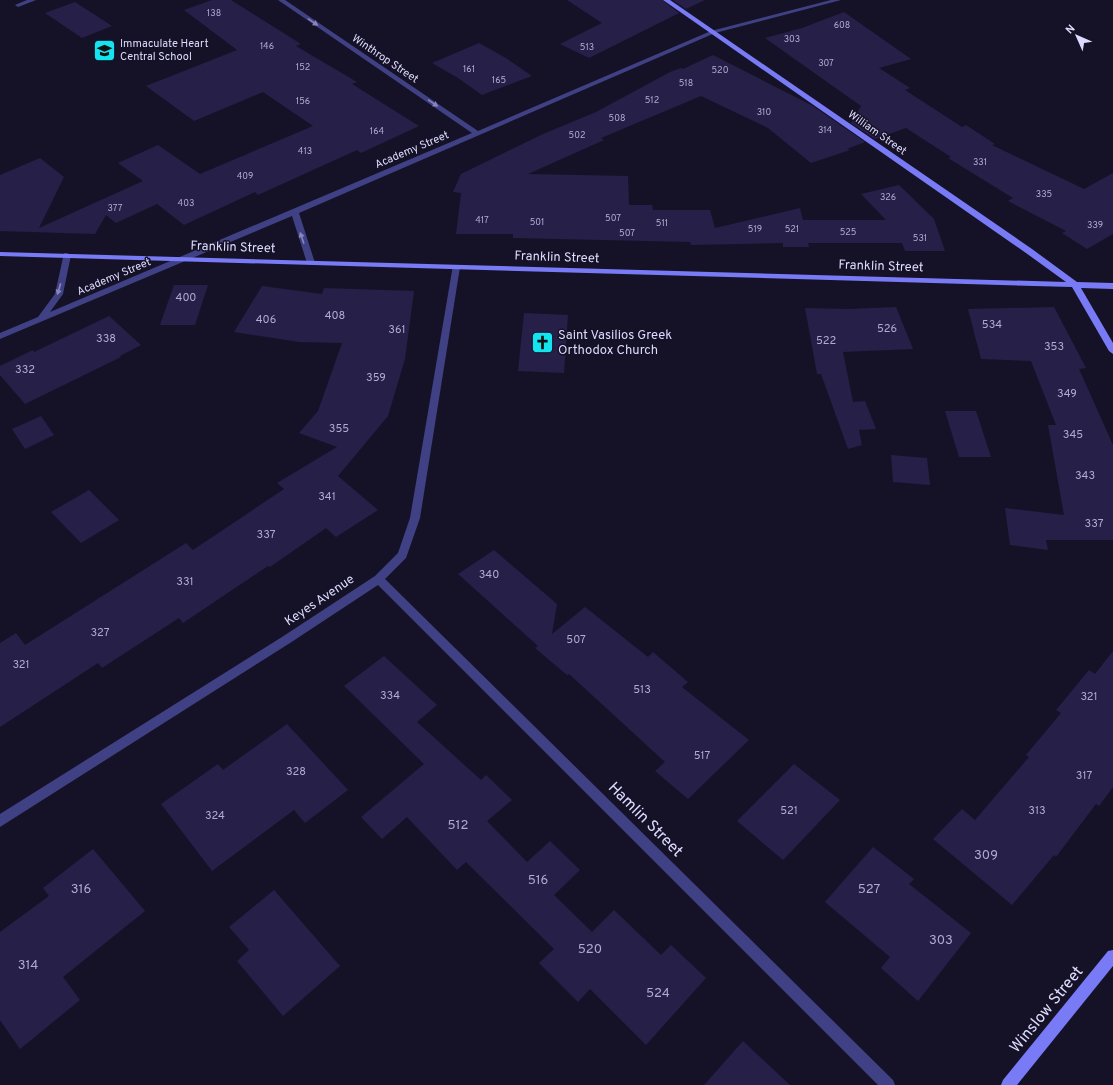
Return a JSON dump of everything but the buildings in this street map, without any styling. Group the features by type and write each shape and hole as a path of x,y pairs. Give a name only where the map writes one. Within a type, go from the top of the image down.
{"street":[{"path":"18,5 33,0"},
{"name":"Winthrop Street","path":"281,0 478,134"},
{"name":"William Street","path":"666,0 1023,247 1075,285"},
{"name":"Academy Street","path":"0,336 478,134 713,32 838,0"},
{"path":"295,212 312,263"},
{"name":"Franklin Street","path":"0,254 187,258 312,263 1113,286"},
{"path":"41,319 59,294 67,255"},
{"name":"Keyes Avenue","path":"0,821 286,640 379,579 402,555 415,518 456,267"},
{"path":"1075,285 1113,351"},
{"name":"Hamlin Street","path":"379,579 888,1085"},
{"name":"Winslow Street","path":"1008,1085 1113,956"}],"place":[{"name":"Immaculate Heart Central School","path":"104,50"},
{"name":"Saint Vasilios Greek Orthodox Church","path":"543,343"}]}
